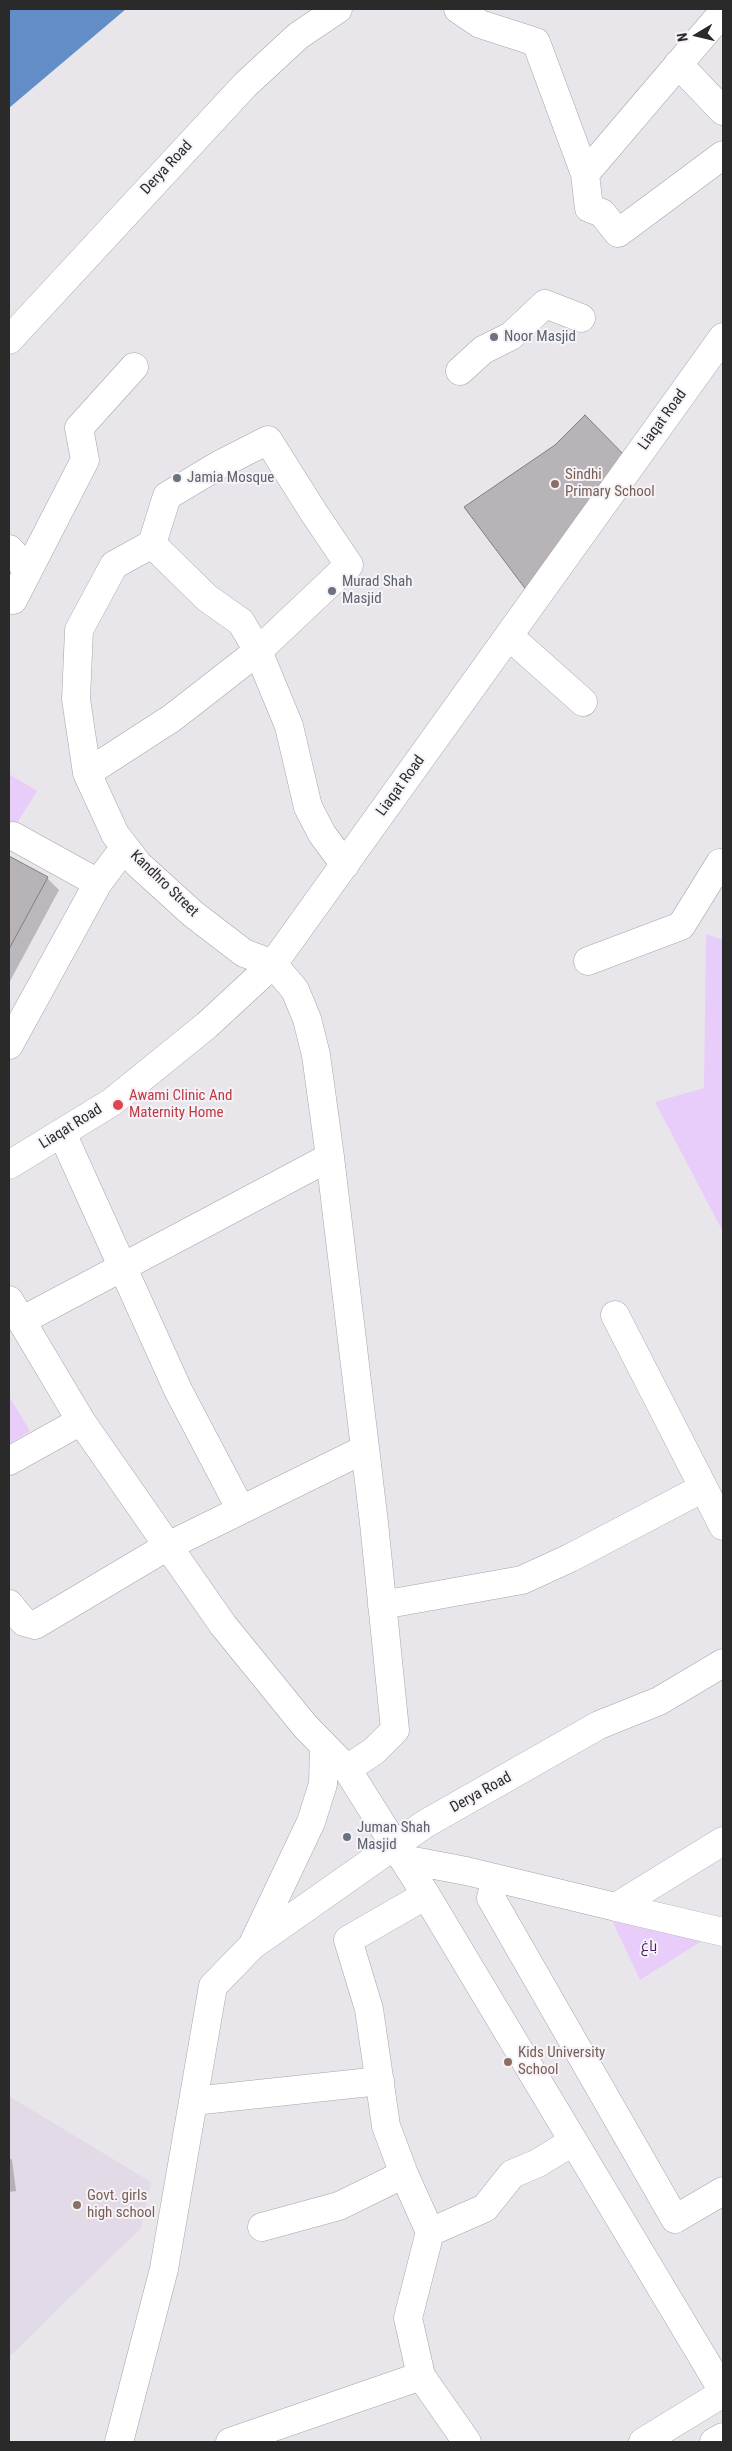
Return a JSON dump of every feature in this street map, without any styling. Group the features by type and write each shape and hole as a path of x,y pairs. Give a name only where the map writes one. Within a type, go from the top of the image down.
{"street":[{"name":"Derya Road","path":"9,340 244,85 298,36 338,9"},
{"path":"458,9 480,24 536,42 585,174 589,208 602,214 618,233 723,155"},
{"path":"585,174 723,12"},
{"path":"678,64 723,110"},
{"path":"460,371 483,350 511,336 545,304 582,318"},
{"name":"Liaqat Road","path":"9,1165 112,1102 207,1025 273,964 723,337"},
{"path":"13,600 85,460 78,428 134,366"},
{"path":"87,773 172,718 258,651 349,565 268,440 167,496 152,544 207,598 241,622 258,651 288,726 308,807 322,834 345,865"},
{"name":"Kandhro Street","path":"152,544 114,565 79,630 76,699 87,773 115,834 138,864 166,891 210,928 244,953 273,964"},
{"path":"9,549 28,570"},
{"path":"509,636 583,702"},
{"path":"13,836 98,883"},
{"path":"9,1045 98,883 125,847"},
{"path":"588,962 682,926 720,863"},
{"path":"273,964 295,990 307,1019 316,1055 365,1449 394,1730 374,1751 347,1769"},
{"path":"62,1133 178,1390 241,1510"},
{"path":"330,1158 123,1268 15,1310 81,1421 223,1625 305,1726 347,1769 426,1895 723,2392 643,2442"},
{"path":"615,1315 723,1526"},
{"path":"9,1461 81,1421"},
{"path":"9,1604 24,1622 36,1625 168,1546 365,1449"},
{"path":"382,1605 522,1580 570,1558 704,1488"},
{"name":"Derya Road","path":"252,1946 399,1852 425,1824 599,1725 659,1700 723,1663"},
{"path":"126,2441 164,2269 213,1986 252,1946 311,1822 323,1784 324,1746"},
{"path":"616,1907 723,1841"},
{"path":"399,1852 496,1878 723,1932"},
{"path":"496,1878 490,1898 675,2220 723,2191"},
{"path":"426,1895 348,1940 369,2009 386,2126 404,2174 430,2232 408,2318 421,2376 467,2442"},
{"path":"193,2101 380,2081"},
{"path":"430,2232 485,2208 512,2174 538,2163 572,2142"},
{"path":"262,2226 339,2206 404,2174"},
{"path":"230,2442 421,2376"},
{"path":"714,2442 723,2437"}],"shaded area":[{"name":"Govt. girls high school","path":"9,2096 151,2182 141,2228 9,2357"}],"green space":[{"path":"9,774 37,791 9,836"},
{"path":"706,934 723,940 723,1232 655,1102 704,1088"},
{"path":"9,1396 30,1431 9,1444"},
{"name":"باغ","path":"610,1916 708,1937 640,1980"}],"water":[{"path":"9,9 126,9 9,108"}],"building":[{"name":"Sindhi Primary School","path":"585,415 630,461 527,591 464,507 555,445"},
{"path":"9,856 48,877 9,949"}],"place":[{"name":"Noor Masjid","path":"494,337"},
{"name":"Jamia Mosque","path":"177,478"},
{"name":"Sindhi Primary School","path":"555,484"},
{"name":"Murad Shah Masjid","path":"332,591"},
{"name":"Awami Clinic And Maternity Home","path":"118,1105"},
{"name":"Juman Shah Masjid","path":"347,1837"},
{"name":"Kids University School","path":"508,2062"},
{"name":"Govt. girls high school","path":"77,2205"}]}
